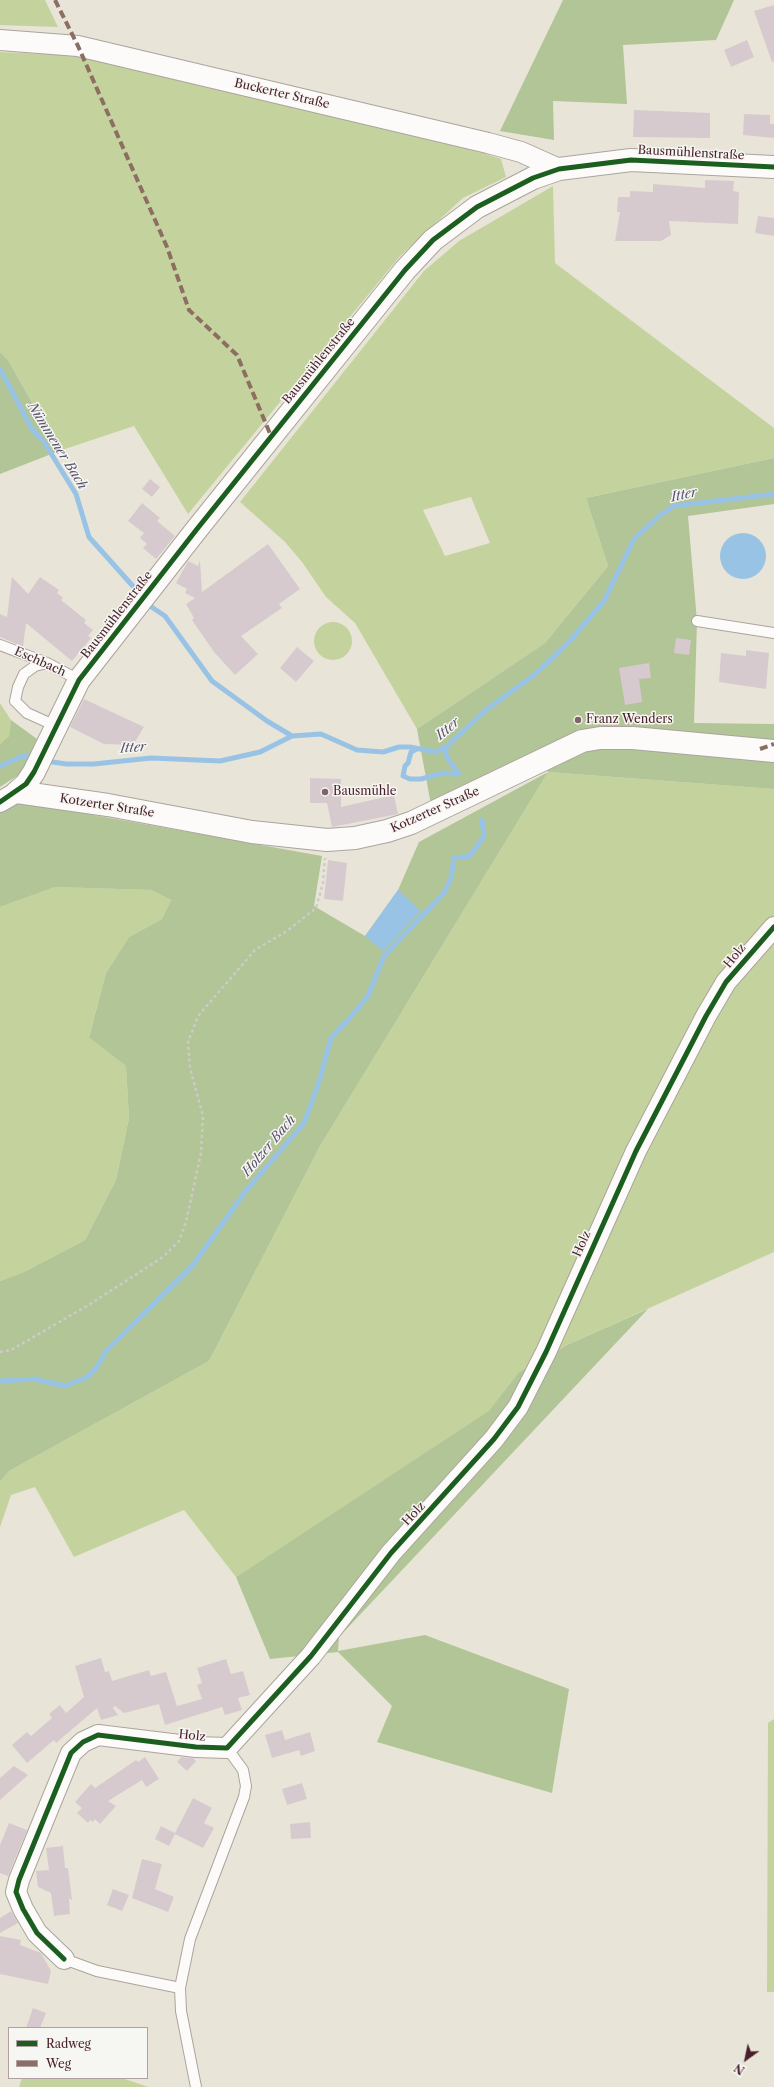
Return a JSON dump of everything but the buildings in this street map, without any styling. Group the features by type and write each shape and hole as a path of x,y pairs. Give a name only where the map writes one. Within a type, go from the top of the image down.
{"street":[{"name":"Buckerter Straße","path":"0,40 78,46 488,143 521,152 559,169"},
{"name":"Bausmühlenstraße","path":"8,797 26,784 34,772 79,680 405,270 433,240 477,207 534,178 559,169 631,160 774,167"},
{"name":"Kotzerter Straße","path":"8,797 108,805 252,832 327,840 355,838 387,831 411,823 582,741 600,738 633,738 774,751"},
{"name":"Holz","path":"64,1959 37,1933 23,1909 16,1892 19,1880 71,1752 83,1742 98,1735 196,1747 227,1748 306,1662 391,1553 489,1444 518,1407 543,1358 636,1151 706,1016 726,982 774,927"}],"lane":[{"path":"697,621 774,633"},
{"name":"Eschbach","path":"0,645 47,663 79,680"},
{"path":"47,663 35,666 24,674 18,687 15,701 27,713 56,726"},
{"path":"196,2087 181,2011 180,1988 190,1939 244,1797 246,1786 243,1770 227,1748"},
{"path":"64,1959 102,1973 180,1988"}],"path":[{"path":"0,1352 11,1350 87,1306 163,1257 178,1241 186,1222 200,1153 203,1116 190,1068 188,1042 198,1016 255,950 287,932 316,908 323,883 327,840"}],"green space":[{"path":"0,0 45,0 58,27 0,25"},
{"path":"563,0 734,0 716,40 623,45 627,104 553,101 554,140 500,131"},
{"path":"0,52 90,56 147,72 483,153 501,159 506,177 463,198 400,256 188,514 134,426 59,451 8,360 0,352"},
{"path":"553,186 555,263 774,428 774,458 586,498 608,566 545,643 417,729 355,623 326,597 302,562 285,542 240,502 424,271 459,241","holes":["471,497 490,543 445,556 423,510"]},
{"path":"0,352 8,360 59,451 0,474"},
{"path":"774,458 774,504 688,516 697,621 694,723 774,724 774,789 548,772 541,750 431,805 417,729 545,643 608,566 586,498"},
{"path":"329,622 337,622 344,625 349,630 352,641 349,652 344,657 337,660 329,660 322,657 317,652 314,645 314,637 317,630 322,625"},
{"path":"0,703 11,720 9,736 0,744"},
{"path":"11,720 37,739 23,772 0,787 0,744 9,736"},
{"path":"548,772 774,789 774,1252 567,1345 519,1372 490,1411 236,1577 184,1510 74,1557 35,1487 11,1495 0,1527 0,1482 9,1471 209,1361 320,1146"},
{"path":"548,772 320,1146 209,1361 9,1471 0,1482 0,1281 24,1272 85,1240 116,1180 129,1118 126,1066 89,1037 106,973 129,937 162,919 171,900 151,890 55,887 0,907 0,810 15,801 322,856 314,906 365,936 398,890 419,842"},
{"path":"55,887 151,890 171,900 162,919 129,937 106,973 89,1036 126,1066 129,1118 116,1180 85,1240 24,1272 0,1281 0,907"},
{"path":"648,1309 339,1637 338,1651 425,1635 569,1689 552,1793 377,1742 392,1706 338,1652 270,1659 236,1577 489,1411 519,1372 567,1345"},
{"path":"774,1719 774,1992 767,1992 768,1723"},
{"path":"22,2079 125,2079 148,2087 19,2087"}],"water":[{"path":"739,533 747,533 756,537 762,543 766,556 762,569 756,575 747,579 739,579 730,575 724,569 720,560 720,552 724,543 730,537"},
{"path":"398,890 421,911 383,951 365,936"}],"waterway":[{"name":"Nümmener Bach","path":"0,369 32,429 44,442 76,494 89,537 139,593"},
{"name":"Itter","path":"46,761 66,764 94,764 151,758 220,761 260,752 292,736 321,734 357,750 383,752 399,747 410,747 436,752 446,747 486,710 534,675 568,643 604,601 634,539 659,516 674,506 774,494"},
{"name":"Nümmener Bach","path":"146,601 165,616 212,681 267,721 292,736"},
{"path":"417,749 411,752 408,763 405,766 403,776 410,779 421,779 443,773 459,774 446,756 446,747"},
{"name":"Itter","path":"0,766 23,756 35,758"},
{"name":"Holzer Bach","path":"0,1381 35,1379 65,1386 87,1377 97,1367 106,1351 193,1265 245,1192 304,1123 319,1082 331,1038 368,996 384,956 444,893 451,878 454,858 470,856 484,836 482,820"}],"marked path":[{"path":"55,0 78,46 167,247 189,310 237,355 271,436"},
{"path":"760,749 774,744"}],"cycle path":[{"path":"0,802 26,784 34,772 79,680 197,529 405,270 433,240 477,207 533,178 559,169 631,160 774,167"},
{"path":"64,1959 37,1933 23,1909 16,1892 19,1880 71,1753 83,1742 98,1735 196,1747 227,1748 311,1656 391,1553 494,1439 518,1407 546,1352 636,1151 706,1016 726,982 774,927"}],"place":[{"name":"Franz Wenders","path":"578,720"},
{"name":"Bausmühle","path":"325,792"}]}
